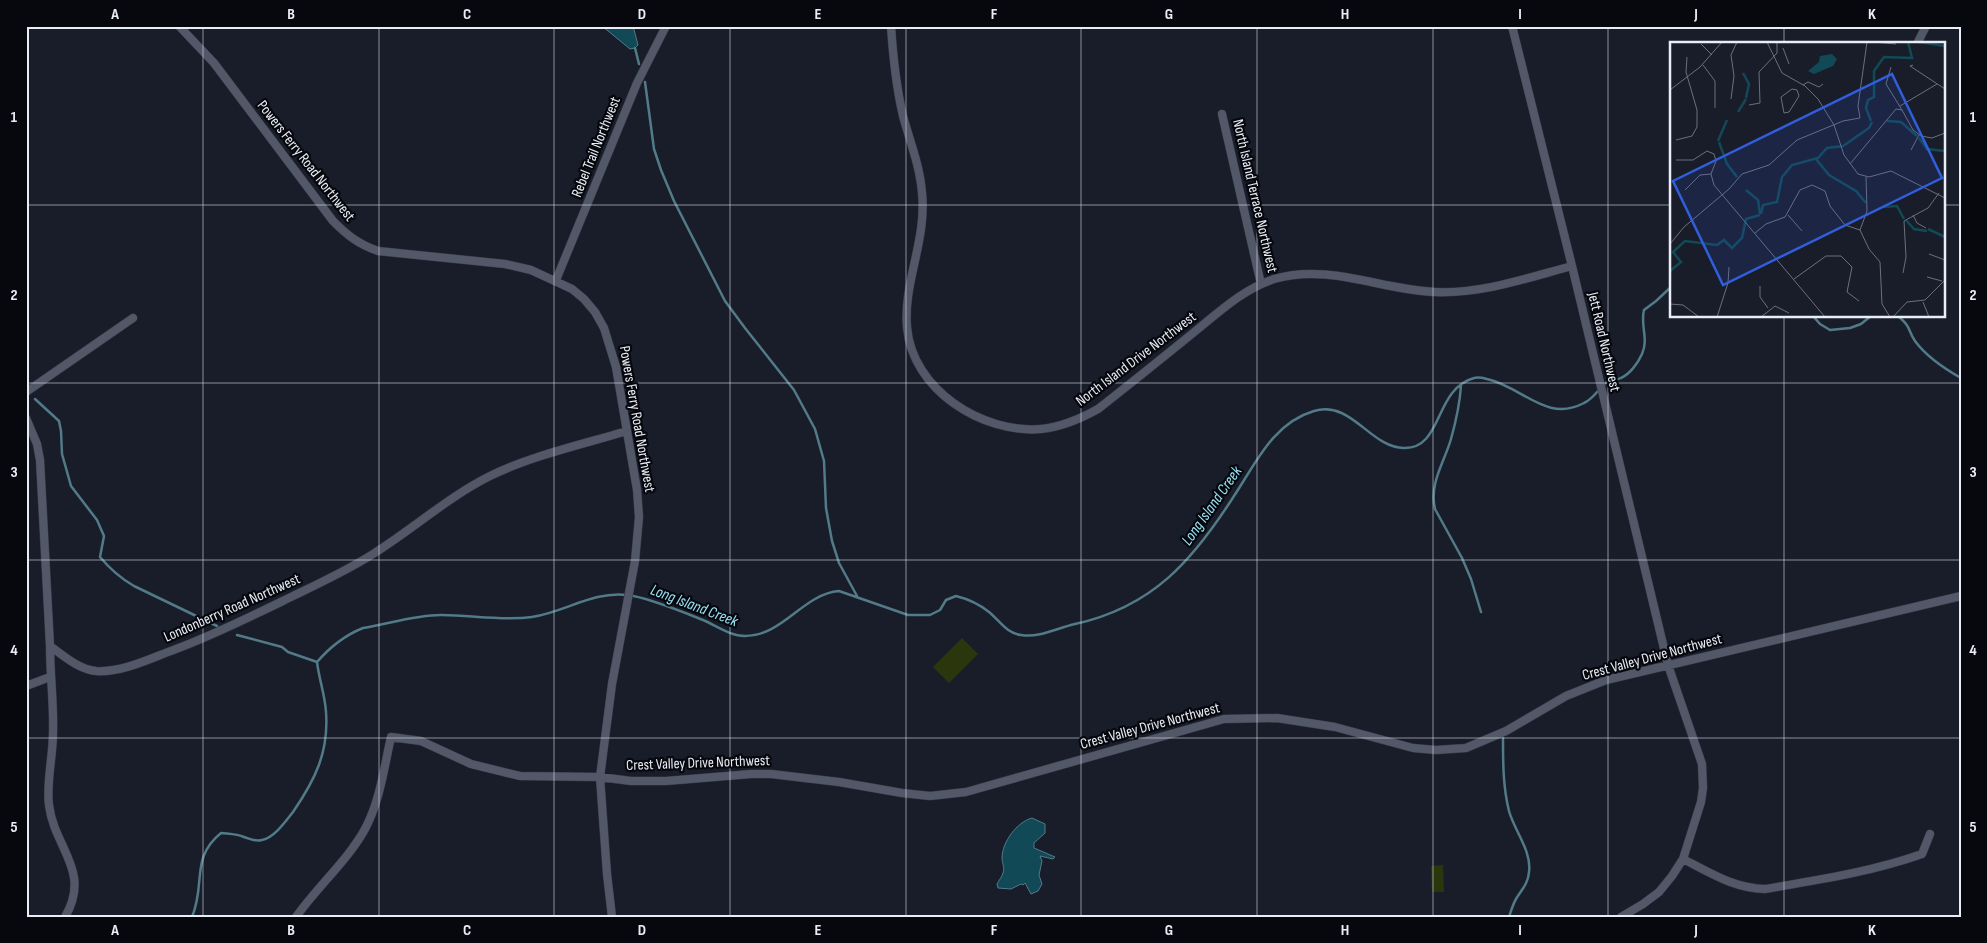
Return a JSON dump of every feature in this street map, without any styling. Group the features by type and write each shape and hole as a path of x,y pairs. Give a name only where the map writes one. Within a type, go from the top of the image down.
{"street":[{"name":"Powers Ferry Road Northwest","path":"179,26 214,63 332,220 350,238 362,246 378,250 505,264 531,270 572,289 595,312 604,328 616,367 637,490 639,517 638,539 612,684 600,777 612,917"},
{"name":"Rebel Trail Northwest","path":"556,280 637,83 666,26"},
{"name":"North Island Drive Northwest","path":"891,26 898,92 918,165 923,195 921,233 908,297 907,329 911,347 919,366 931,383 953,402 976,416 1010,427 1040,429 1070,423 1098,409 1234,300 1261,284 1290,275 1319,273 1414,290 1457,292 1495,287 1572,266"},
{"name":"Jett Road Northwest","path":"1512,26 1668,665 1681,708 1699,754 1703,775 1701,802 1683,859 1659,892 1621,917"},
{"path":"1918,42 1926,26"},
{"name":"North Island Terrace Northwest","path":"1222,114 1261,284"},
{"path":"26,392 133,318"},
{"path":"26,418 37,444 40,460 54,731 49,805 53,820 73,867 75,880 72,902 65,917"},
{"name":"Londonberry Road Northwest","path":"50,646 76,664 94,670 113,670 153,658 234,625 348,569 375,553 469,488 491,476 552,454 627,431"},
{"name":"Crest Valley Drive Northwest","path":"296,917 357,842 365,828 380,790 391,737 421,741 471,764 505,773 536,777 600,777 631,781 666,781 771,774 839,782 902,793 947,795 966,792 1224,719 1248,717 1277,718 1312,723 1413,748 1456,750 1475,745 1506,731 1587,686 1961,596"},
{"path":"26,686 50,677"},
{"path":"1683,859 1734,884 1749,888 1765,889 1859,872 1922,854 1930,834"}],"green space":[{"path":"962,638 978,654 949,683 933,667"},
{"path":"1443,865 1444,892 1432,892 1431,866"}],"water":[{"path":"602,26 633,26 638,45 630,49"},
{"path":"1032,818 1045,824 1045,833 1034,843 1034,848 1055,857 1053,859 1040,856 1042,861 1039,875 1042,884 1038,891 1031,894 1025,883 1011,889 998,888 997,884 1004,871 1002,858 1008,839 1016,828"}],"waterway":[{"path":"635,48 639,64"},
{"path":"645,82 654,149 674,201 725,301 794,390 815,429 824,461 826,508 832,541 839,563 857,596"},
{"name":"Long Island Creek","path":"192,917 196,905 202,862 211,842 221,833 239,835 260,841 266,839 275,833 293,812 308,788 319,765 325,740 325,706 317,662 337,642 363,628 431,615 532,617 602,596 627,595 655,602 703,620 729,633 745,636 771,629 814,599 839,591 908,615 930,615 940,610 946,600 956,596 969,600 989,612 1011,632 1028,636 1042,634 1103,616 1127,606 1149,593 1168,578 1203,541 1276,434 1300,417 1314,411 1327,409 1339,412 1381,440 1392,446 1404,448 1417,446 1426,439 1452,394 1461,384 1474,378 1484,378 1500,383 1546,406 1558,409 1570,408 1588,401 1608,381 1621,378 1633,368 1640,357 1645,343 1644,310 1670,288"},
{"name":"Long Island Creek","path":"1815,318 1830,330 1850,328 1861,324 1868,318"},
{"name":"Long Island Creek","path":"1900,318 1915,341 1930,357 1961,378"},
{"path":"1461,385 1455,426 1438,473 1434,500 1435,509 1462,558 1471,579 1481,612"},
{"path":"35,399 59,421 62,454 71,486 97,520 104,536 100,557 124,580 134,586 217,626"},
{"path":"237,635 282,647 288,652 317,662"},
{"path":"1503,738 1507,802 1511,818 1528,856 1529,864 1527,880 1515,901 1509,917"}]}
